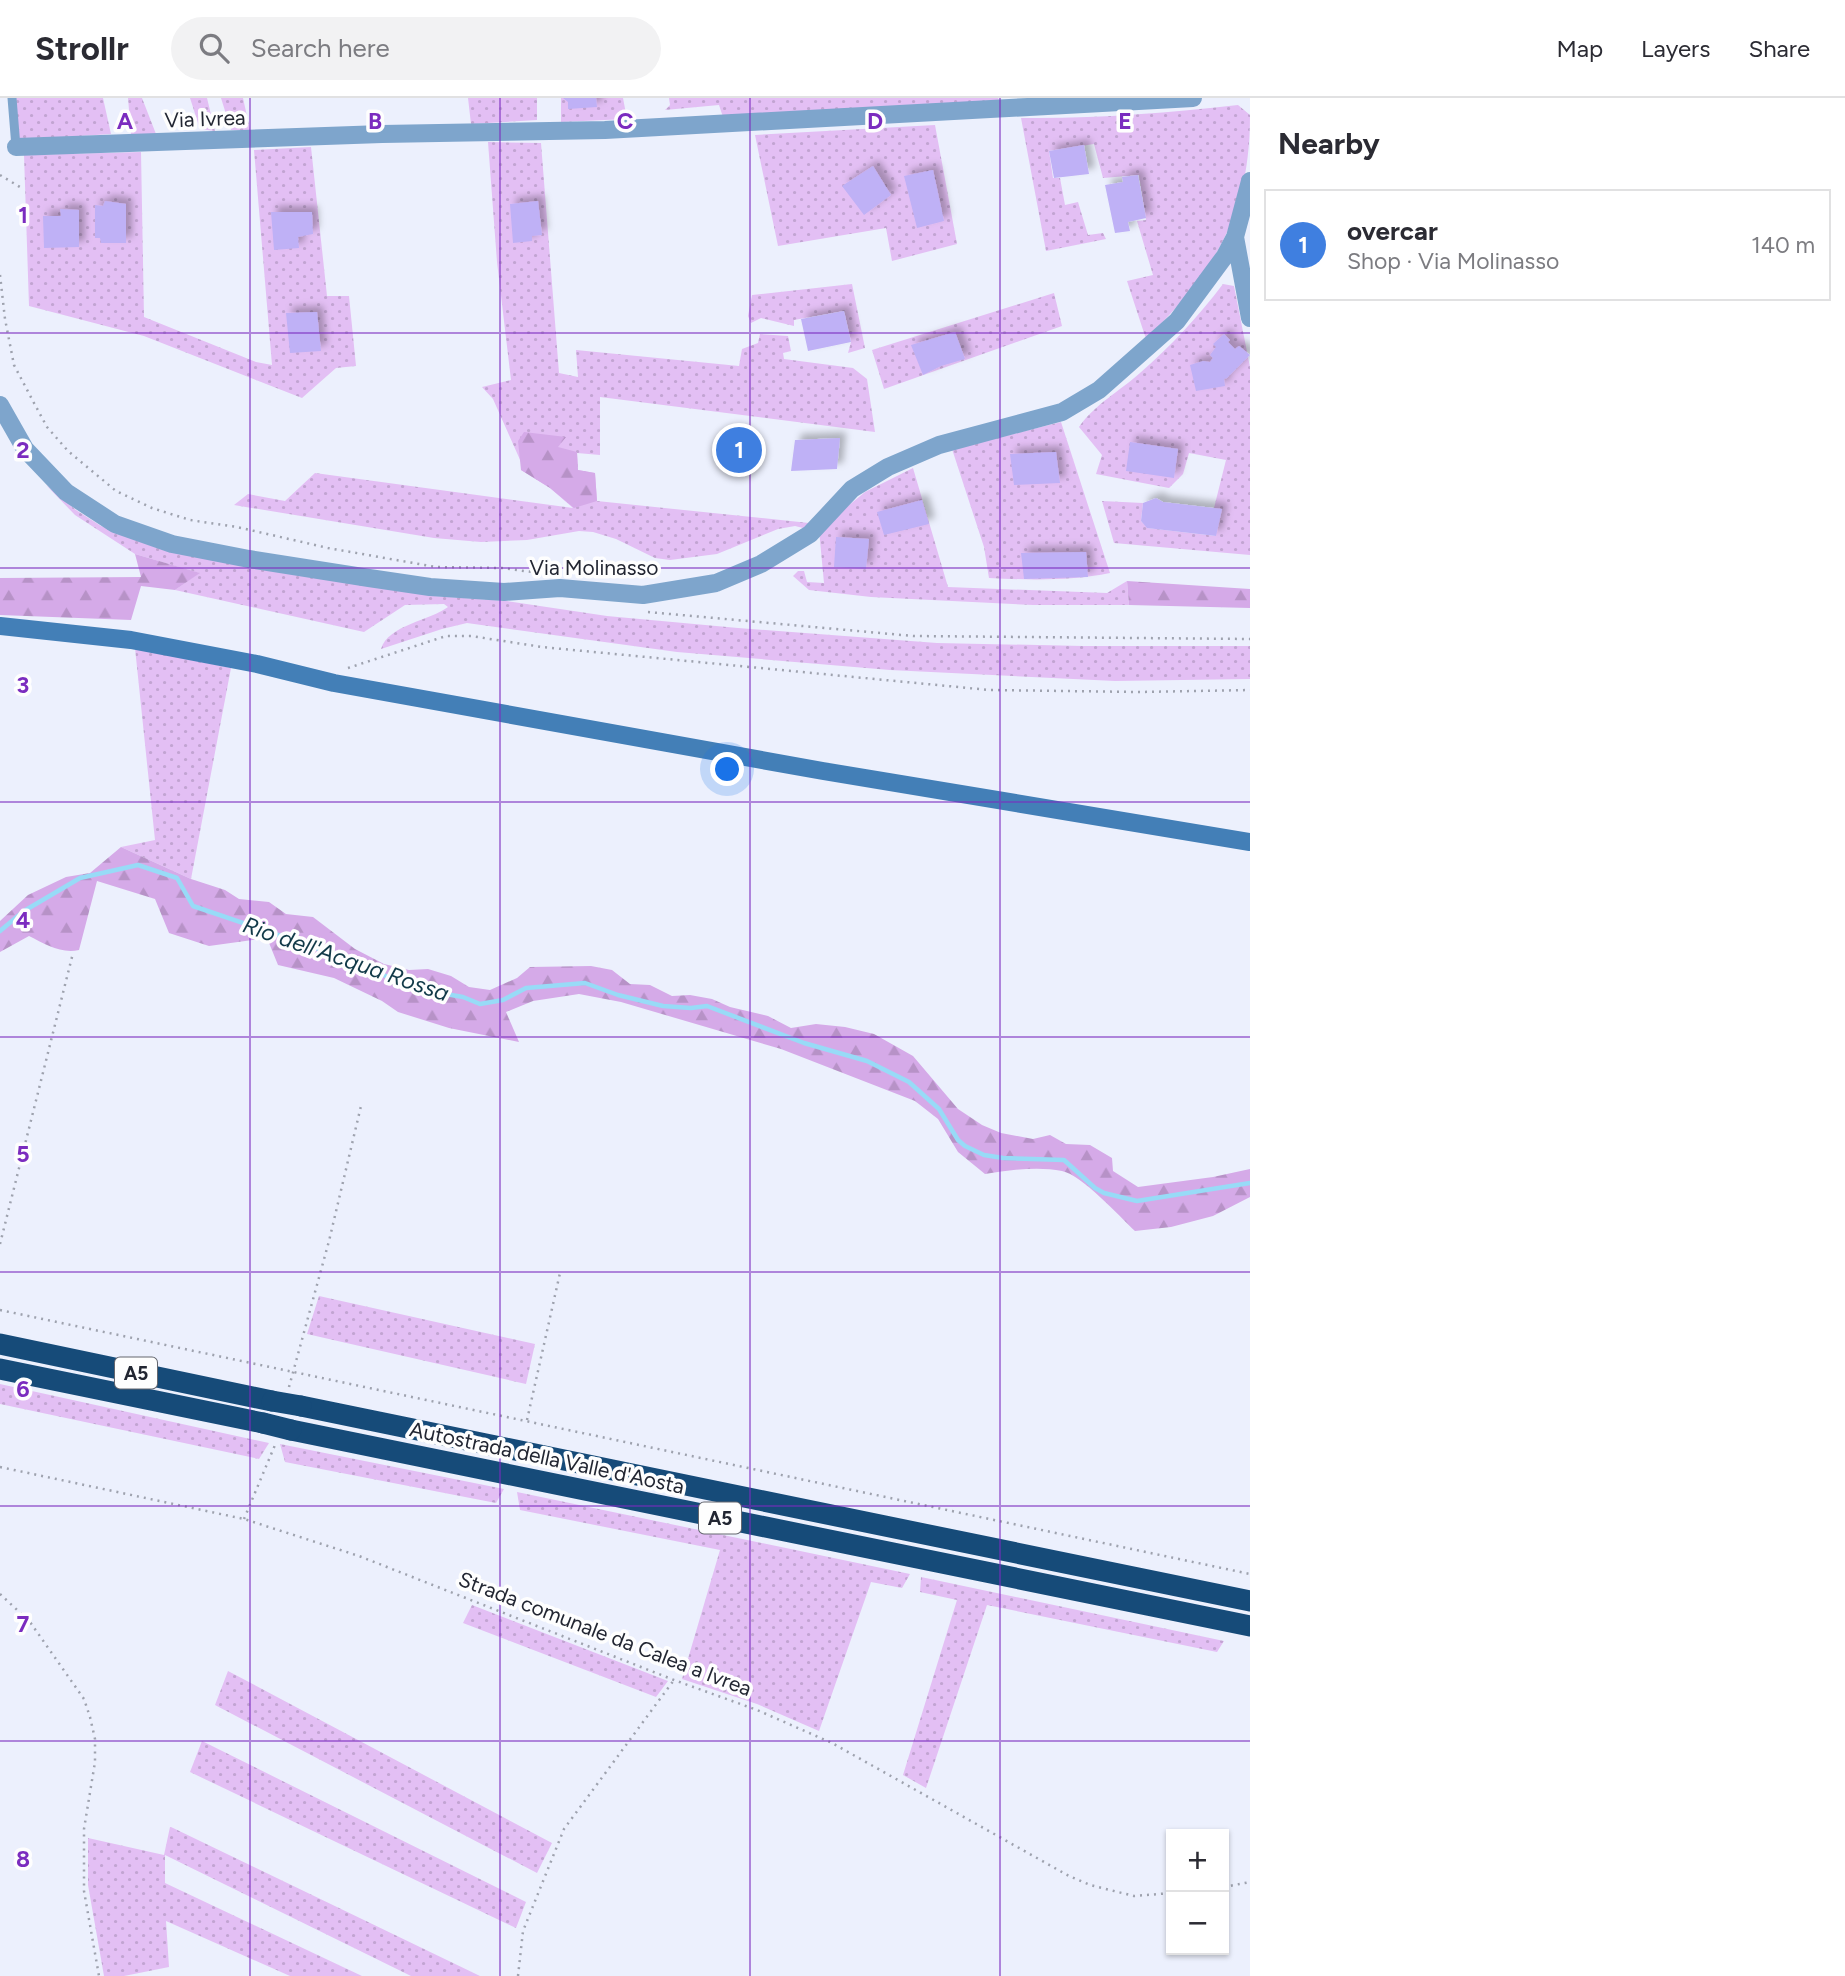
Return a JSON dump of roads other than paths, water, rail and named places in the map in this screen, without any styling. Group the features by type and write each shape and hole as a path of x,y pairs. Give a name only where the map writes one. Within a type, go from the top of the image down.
{"highway":[{"name":"Autostrada della Valle d'Aosta","path":"0,1344 1240,1599"},
{"name":"Autostrada della Valle d'Aosta","path":"0,1369 1240,1624"}],"main road":[{"path":"0,626 131,640 257,664 334,683 823,771 1250,842"}],"street":[{"name":"Via Ivrea","path":"16,147 382,134 605,130 1009,103 1193,98"},
{"name":"Via Molinasso","path":"0,405 25,449 66,492 115,523 172,544 249,559 430,587 504,593 560,588 643,595 716,583 761,564 810,534 852,489 888,467 939,445 1062,412 1099,390 1177,321 1225,256 1236,237 1250,181"},
{"path":"1236,237 1250,318"}],"lane":[{"path":"12,98 16,147"}],"waterway":[{"name":"Rio dell'Acqua Rossa","path":"0,931 24,911 80,878 138,865 177,878 193,906 328,952 417,989 463,997 480,1004 503,1000 526,988 585,983 618,995 663,1006 707,1006 804,1043 867,1061 909,1082 939,1109 958,1140 965,1146 984,1155 1003,1158 1064,1160 1104,1193 1137,1201 1250,1183"}],"place":[{"name":"overcar","path":"739,450"}]}
